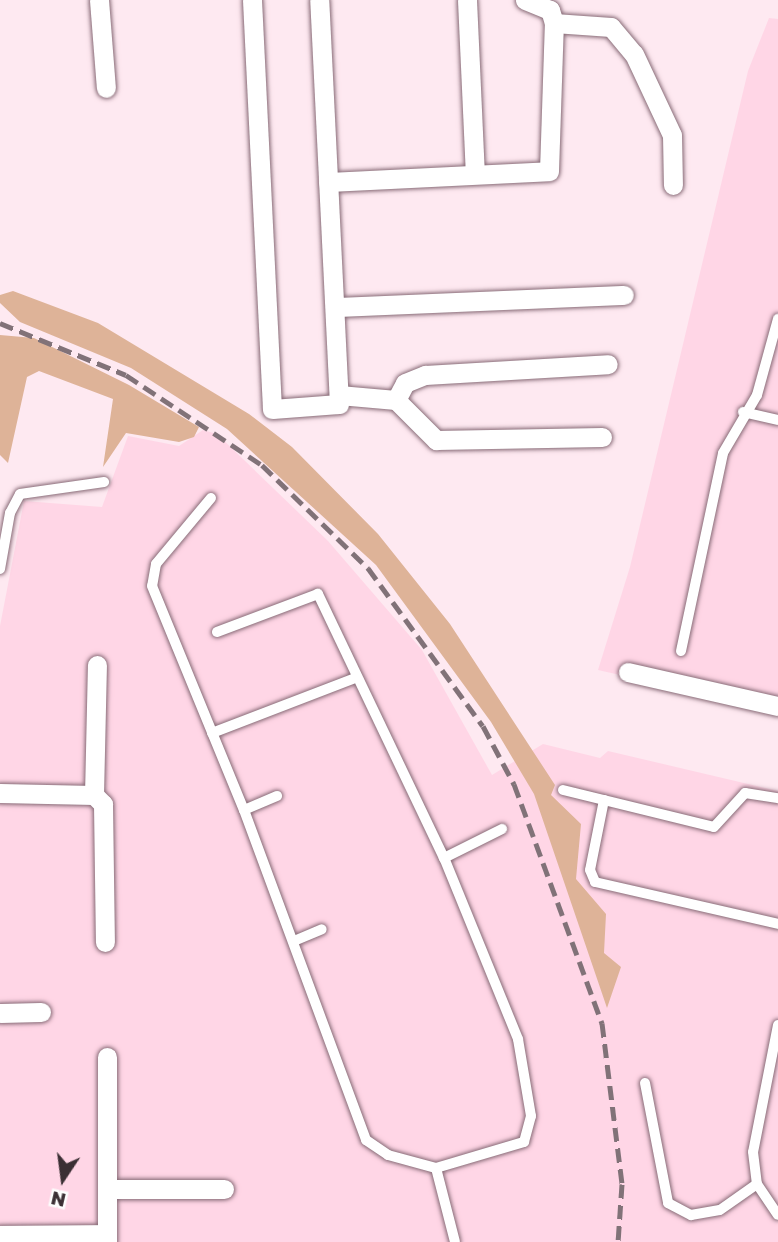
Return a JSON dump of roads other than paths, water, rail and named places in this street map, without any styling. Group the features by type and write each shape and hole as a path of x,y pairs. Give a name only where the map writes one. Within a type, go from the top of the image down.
{"street":[{"path":"99,0 106,88"},
{"path":"252,0 272,409 339,404 319,0"},
{"path":"467,0 475,174"},
{"path":"328,182 549,171 554,165 554,23 550,10 525,0"},
{"path":"554,23 606,25 634,54 672,135 673,185"},
{"path":"335,307 624,295"},
{"path":"396,400 405,383 425,376 608,364"},
{"path":"339,395 396,400 436,440 602,437"},
{"path":"94,795 97,665"},
{"path":"628,672 778,706"},
{"path":"0,793 94,795 103,804 105,942"},
{"path":"0,1013 41,1013"},
{"path":"0,1235 107,1238 107,1057"},
{"path":"107,1189 224,1189"}],"lane":[{"path":"681,651 723,453 743,412 757,395 778,318"},
{"path":"743,412 778,420"},
{"path":"0,569 19,494 104,482"},
{"path":"211,498 156,564 152,586 244,810 366,1140 388,1155 436,1168 524,1142 531,1116 518,1039 444,858 353,678 318,594 217,632"},
{"path":"212,733 353,678"},
{"path":"563,790 714,827 745,793 778,798"},
{"path":"244,810 276,796"},
{"path":"604,800 590,870 595,883 778,924"},
{"path":"444,858 502,828"},
{"path":"294,942 322,929"},
{"path":"778,1025 752,1152 757,1184 778,1215"},
{"path":"645,1083 668,1202 691,1215 720,1210 757,1184"},
{"path":"436,1168 455,1242"}],"railway":[{"path":"0,323 126,375 262,465 368,568 483,726 514,784 602,1023 622,1184 618,1242"}]}
